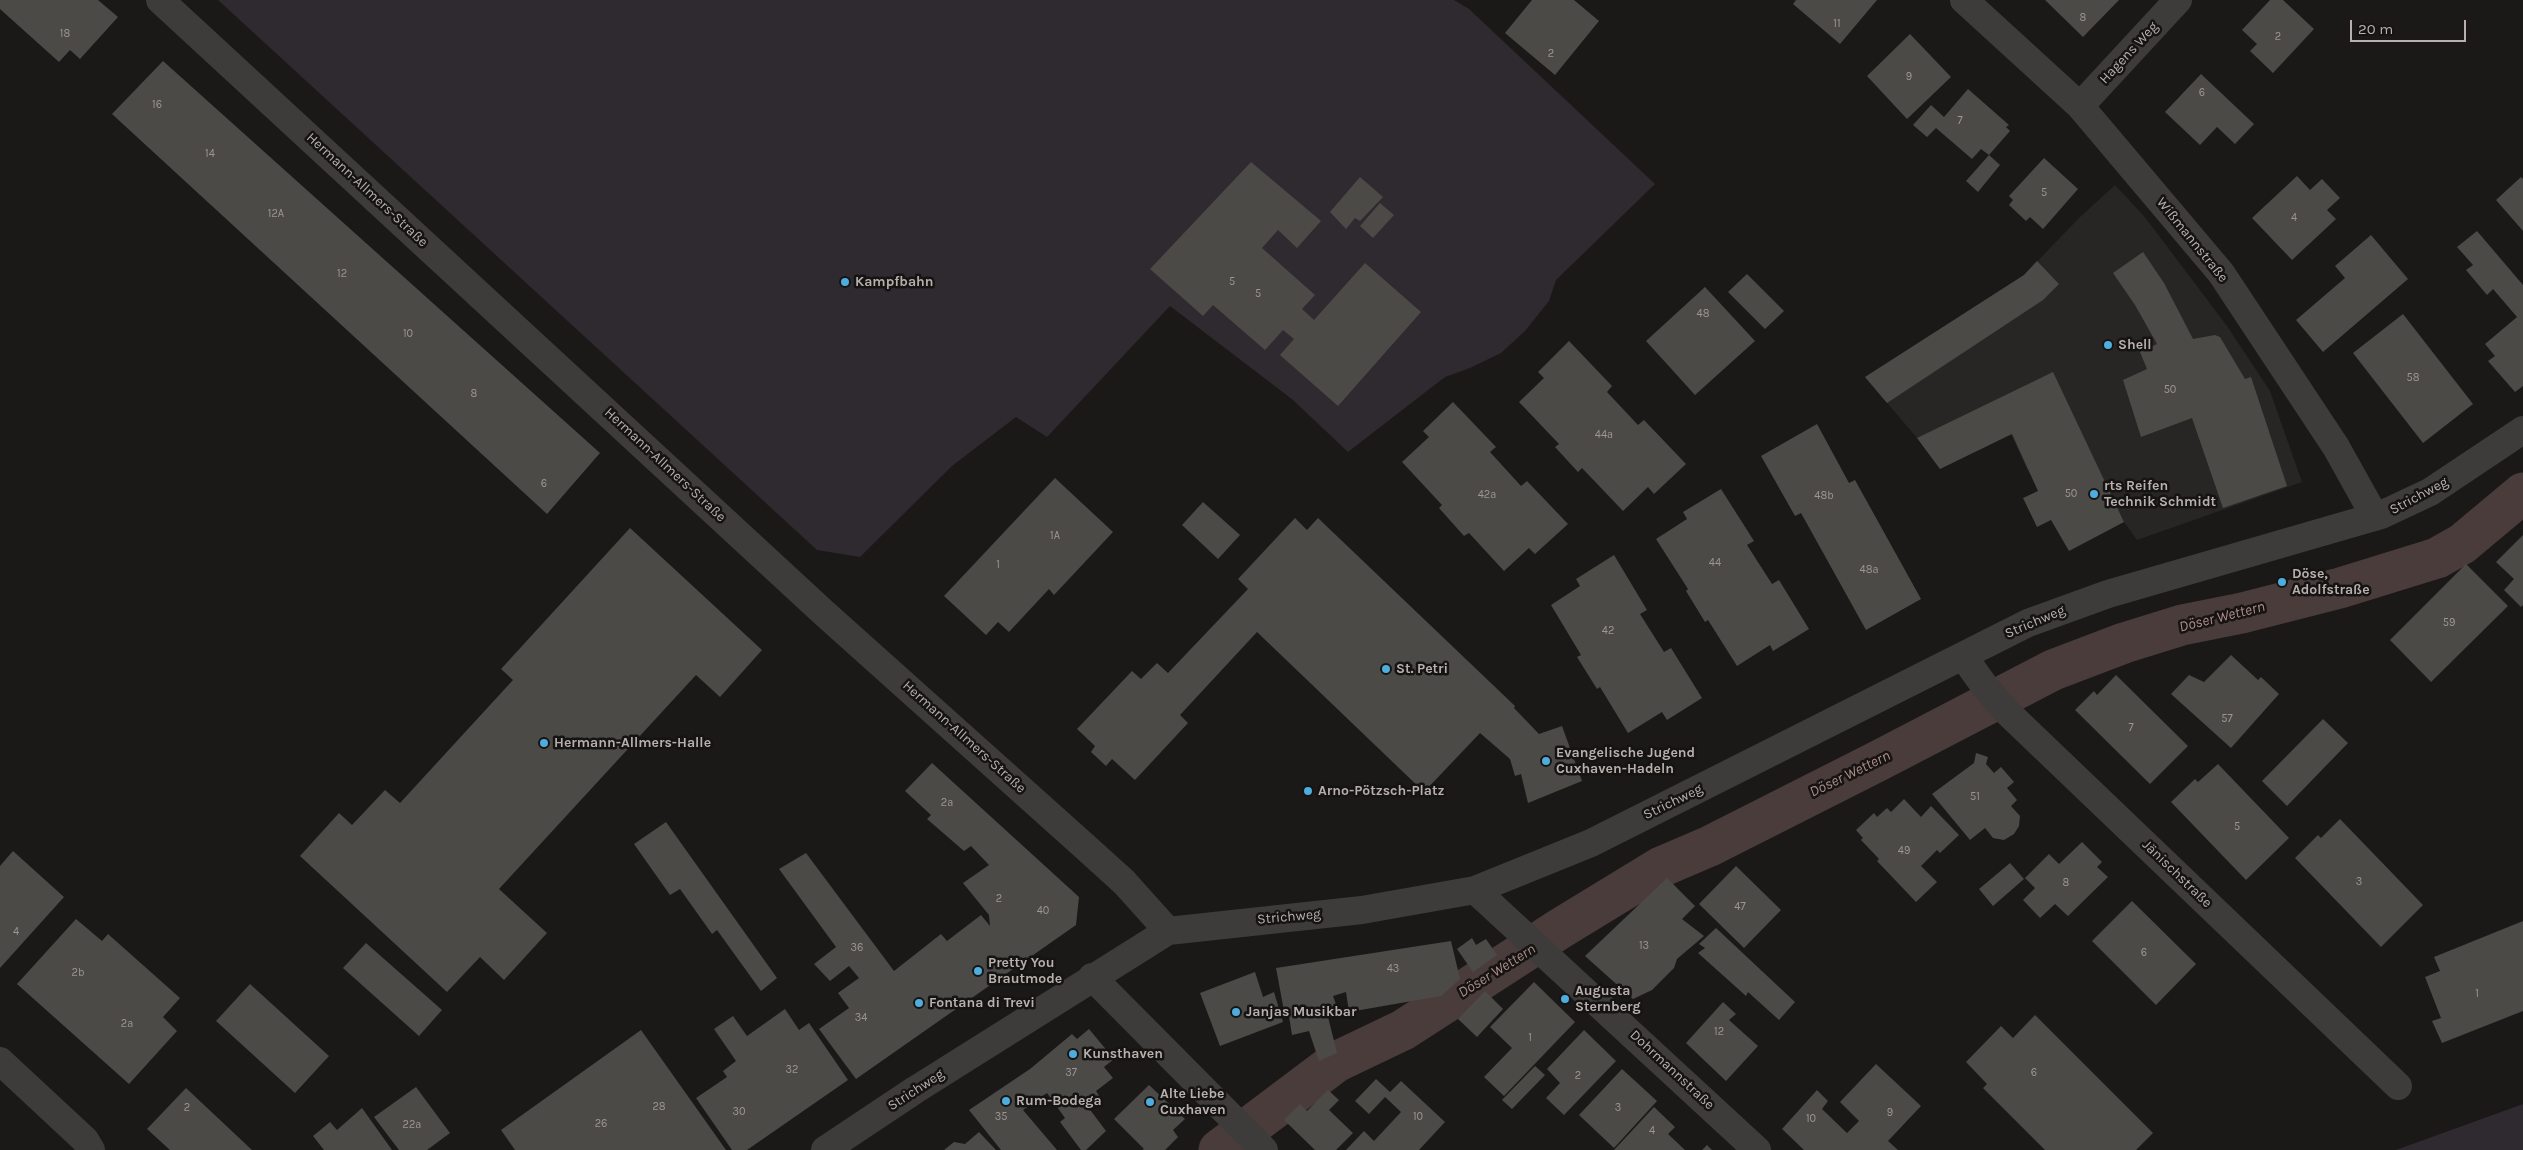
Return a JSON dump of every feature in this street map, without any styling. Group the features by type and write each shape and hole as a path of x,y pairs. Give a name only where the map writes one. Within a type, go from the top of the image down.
{"street":[{"name":"Hermann-Allmers-Straße","path":"160,0 824,613 1124,882 1168,931"},
{"name":"Wißmannstraße","path":"1964,0 2080,106 2221,273 2336,447 2375,517"},
{"name":"Hagens Weg","path":"2080,106 2178,0"},
{"name":"Strichweg","path":"825,1150 1092,977 1168,931 1362,910 1475,890 1592,843 2028,623 2108,594 2375,517 2430,492 2523,430"},
{"name":"Jänischstraße","path":"1963,656 1986,688 2006,711 2398,1086"},
{"name":"Dohrmannstraße","path":"1475,890 1757,1150"},
{"path":"1092,977 1259,1144"},
{"path":"0,1061 85,1140 91,1150"}],"shaded area":[{"name":"Kampfbahn","path":"218,0 1454,0 1469,9 1655,184 1556,280 1549,301 1525,331 1501,353 1470,368 1445,377 1348,452 1293,400 1170,306 1047,437 1016,417 952,466 860,557 817,550"},
{"path":"2115,185 2144,216 2227,326 2270,391 2302,482 2137,540 2124,522 2086,443 2028,471 2011,434 1940,469 1917,438 1865,377 2024,275 2080,217"},
{"path":"2523,1104 2523,1150 2396,1150"}],"building":[{"path":"0,0 98,0 118,17 80,59 70,50 59,62 0,9"},
{"path":"1532,0 1574,0 1599,21 1555,75 1505,33"},
{"path":"1796,0 1877,0 1840,44 1793,4"},
{"path":"2045,0 2119,0 2083,37"},
{"path":"2270,0 2283,0 2314,29 2273,73 2250,51 2257,44 2242,30"},
{"path":"1910,34 1951,77 1907,119 1867,76"},
{"path":"163,61 600,453 547,514 112,114"},
{"path":"2201,74 2254,124 2235,144 2217,127 2200,145 2165,112"},
{"path":"1968,89 2009,125 2006,127 2010,131 1989,155 1981,149 1972,159 1936,128 1927,137 1913,125 1931,105 1944,117"},
{"path":"1989,155 2000,165 1978,192 1966,181"},
{"path":"2044,158 2078,189 2043,229 2030,217 2026,221 2009,205 2013,200 2009,196"},
{"path":"1251,162 1321,221 1297,248 1278,230 1262,248 1315,295 1302,309 1314,320 1365,263 1421,312 1338,406 1280,355 1294,339 1283,330 1265,350 1213,305 1203,316 1150,269"},
{"path":"2297,176 2310,190 2322,179 2340,198 2327,210 2336,219 2292,260 2252,218"},
{"path":"1360,177 1383,197 1360,221 1355,218 1346,229 1330,212"},
{"path":"2521,177 2523,179 2523,231 2496,200"},
{"path":"1380,203 1394,215 1373,238 1360,226"},
{"path":"2477,231 2523,285 2523,386 2515,392 2488,361 2495,356 2485,344 2517,317 2493,289 2487,295 2466,270 2473,265 2457,247"},
{"path":"2371,235 2408,279 2323,352 2296,320 2345,278 2335,266"},
{"path":"2143,252 2164,283 2193,339 2215,335 2220,337 2245,379 2251,377 2287,486 2223,508 2192,418 2141,437 2123,380 2147,369 2140,352 2157,344 2135,305 2113,273"},
{"path":"2037,261 2059,284 2043,300 1887,403 1865,377 2024,275"},
{"path":"1747,274 1784,311 1765,329 1728,292"},
{"path":"1705,287 1755,341 1695,395 1646,341"},
{"path":"2403,314 2473,404 2423,443 2353,353"},
{"path":"1569,341 1612,386 1607,392 1638,425 1644,420 1686,464 1654,494 1648,487 1623,511 1582,468 1578,472 1555,447 1559,444 1519,402 1544,378 1538,372"},
{"path":"2053,372 2124,522 2069,551 2051,520 2037,527 2023,498 2038,491 2012,434 1940,469 1917,438"},
{"path":"1453,402 1496,447 1490,452 1521,486 1527,481 1568,524 1535,554 1529,548 1504,571 1469,533 1464,536 1439,508 1442,505 1402,462 1429,437 1423,431"},
{"path":"1817,424 1849,483 1855,480 1921,599 1866,630 1801,513 1795,516 1761,456"},
{"path":"1055,478 1113,532 1054,595 1049,589 1009,632 998,622 986,635 944,596"},
{"path":"1721,489 1754,541 1747,545 1772,584 1779,580 1809,629 1773,651 1770,645 1737,666 1708,620 1705,622 1686,591 1688,589 1656,539 1687,519 1683,512"},
{"path":"1203,502 1240,535 1218,559 1182,525"},
{"name":"St. Petri","path":"1295,518 1307,530 1318,518 1515,706 1514,708 1539,734 1562,726 1582,781 1528,803 1521,774 1515,776 1510,759 1480,733 1424,792 1257,632 1180,715 1188,723 1135,780 1112,759 1106,766 1091,752 1095,746 1077,729 1132,671 1141,679 1157,663 1168,673 1248,589 1238,579"},
{"name":"Hermann-Allmers-Halle","path":"630,528 762,650 720,697 696,675 499,889 547,933 504,980 480,957 447,992 300,856 339,813 352,825 385,790 400,803 513,680 501,669"},
{"path":"2523,535 2523,605 2521,607 2504,590 2514,579 2496,562"},
{"path":"1614,555 1647,610 1640,614 1664,652 1671,648 1702,698 1667,720 1662,712 1628,733 1600,687 1597,689 1577,657 1581,655 1551,605 1580,586 1576,579"},
{"path":"2466,564 2508,606 2431,682 2390,640"},
{"path":"2231,655 2258,680 2261,677 2279,694 2231,748 2171,694 2189,675 2204,682"},
{"path":"2116,675 2188,746 2150,784 2075,710 2094,691 2097,695"},
{"path":"2323,719 2348,743 2287,806 2262,781"},
{"path":"1976,753 1988,757 1986,764 1994,773 2001,767 2014,782 2007,788 2017,800 2011,806 2020,816 2019,826 2014,834 2004,840 1993,838 1985,828 1970,840 1932,794 1974,763"},
{"path":"932,763 1079,897 1076,925 856,1079 819,1029 849,1008 838,993 859,978 849,966 830,981 814,964 836,947 779,869 806,853 894,971 941,934 947,941 981,915 990,926 989,915 963,883 989,865 971,846 964,851 927,819 931,815 905,791"},
{"path":"2218,764 2289,838 2246,880 2171,802 2195,779 2198,782"},
{"path":"1904,799 1921,817 1931,806 1959,835 1940,853 1937,850 1921,866 1937,882 1916,902 1877,861 1879,859 1861,840 1863,838 1856,830 1874,813 1877,817 1887,808 1891,812"},
{"path":"2340,819 2423,905 2381,947 2295,858 2318,835 2321,838"},
{"path":"666,822 777,978 761,991 717,930 712,934 680,889 670,895 634,844"},
{"path":"2082,842 2102,862 2097,867 2108,877 2068,916 2055,904 2040,918 2023,900 2035,888 2025,878 2049,854 2059,864"},
{"path":"13,851 64,897 0,968 0,866"},
{"path":"2010,863 2024,879 1993,906 1979,889"},
{"path":"1736,866 1781,910 1744,948 1699,904"},
{"path":"1667,878 1695,906 1682,919 1704,936 1677,959 1674,968 1652,990 1633,999 1585,956"},
{"path":"2132,901 2196,964 2156,1005 2092,941"},
{"path":"76,919 102,941 108,934 180,998 163,1017 177,1031 129,1084 17,984"},
{"path":"2523,921 2523,1011 2442,1043 2432,1021 2441,1018 2425,977 2440,971 2434,957"},
{"path":"1716,928 1795,1002 1779,1020 1748,992 1746,996 1698,953 1705,948 1699,944"},
{"path":"1472,938 1476,945 1486,939 1497,955 1473,972 1457,949"},
{"path":"1451,941 1460,979 1441,996 1349,1012 1346,992 1333,996 1337,1007 1326,1009 1337,1053 1319,1061 1309,1031 1292,1035 1288,1010 1284,1011 1276,968"},
{"path":"366,943 442,1010 419,1036 343,968"},
{"path":"1255,972 1263,997 1274,992 1283,1022 1220,1046 1200,993"},
{"path":"1534,982 1575,1022 1504,1096 1484,1077 1512,1048 1490,1027"},
{"path":"250,984 329,1056 295,1093 216,1021"},
{"path":"1485,991 1503,1009 1477,1037 1458,1019"},
{"path":"1723,1002 1736,1014 1729,1020 1758,1046 1726,1081 1686,1043"},
{"path":"785,1009 799,1030 809,1023 848,1080 747,1150 732,1150 696,1098 727,1077 723,1071 736,1061 714,1029 733,1016 747,1036"},
{"path":"2035,1015 2153,1133 2136,1150 2045,1150 1983,1088 1987,1084 1966,1062 2001,1026 2013,1038"},
{"path":"1089,1029 1114,1059 1104,1067 1113,1078 1096,1091 1100,1097 1088,1107 1106,1131 1086,1150 1081,1150 1060,1122 1065,1118 1047,1093 1023,1110 1057,1150 1001,1150 969,1110 1030,1069 1072,1034 1077,1039"},
{"path":"641,1030 726,1150 515,1150 501,1130"},
{"path":"1584,1030 1616,1061 1564,1115 1546,1098 1560,1083 1547,1069"},
{"path":"1876,1064 1921,1106 1888,1141 1898,1150 1804,1150 1782,1129 1817,1090 1828,1101 1822,1109 1847,1133 1859,1121 1840,1102"},
{"path":"1535,1066 1545,1075 1512,1109 1502,1100"},
{"path":"1622,1069 1657,1101 1614,1148 1579,1115"},
{"path":"1376,1079 1390,1092 1401,1081 1445,1122 1419,1150 1346,1150 1364,1131 1374,1141 1401,1112 1385,1097 1369,1114 1355,1101"},
{"name":"Alte Liebe Cuxhaven","path":"1149,1085 1185,1119 1173,1130 1178,1137 1165,1150 1142,1150 1144,1149 1114,1119"},
{"path":"416,1087 450,1133 427,1150 399,1150 374,1117"},
{"path":"186,1088 252,1150 170,1150 147,1129"},
{"path":"1328,1090 1339,1100 1329,1110 1353,1133 1336,1150 1315,1150 1284,1120 1300,1104 1307,1111"},
{"path":"1654,1107 1675,1127 1668,1134 1685,1150 1614,1150"},
{"path":"362,1108 392,1150 324,1150 313,1136 330,1122 337,1130"},
{"path":"979,1132 996,1150 944,1150 954,1142 965,1144"},
{"path":"1707,1145 1712,1150 1702,1150"}],"waterway":[{"name":"Döser Wettern","path":"1219,1150 1336,1062 1403,1030 1561,928 1661,867 1710,846 2053,670 2124,643 2182,625 2242,613 2340,588 2437,558 2462,544 2523,493"}],"place":[{"name":"Kampfbahn","path":"845,282"},
{"name":"Shell","path":"2108,345"},
{"name":"rts Reifen Technik Schmidt","path":"2094,494"},
{"name":"Döse, Adolfstraße","path":"2282,582"},
{"name":"St. Petri","path":"1386,669"},
{"name":"Hermann-Allmers-Halle","path":"544,743"},
{"name":"Evangelische Jugend Cuxhaven-Hadeln","path":"1546,761"},
{"name":"Arno-Pötzsch-Platz","path":"1308,791"},
{"name":"Pretty You Brautmode","path":"978,971"},
{"name":"Augusta Sternberg","path":"1565,999"},
{"name":"Fontana di Trevi","path":"919,1003"},
{"name":"Janjas Musikbar","path":"1236,1012"},
{"name":"Kunsthaven","path":"1073,1054"},
{"name":"Rum-Bodega","path":"1006,1101"},
{"name":"Alte Liebe Cuxhaven","path":"1150,1102"}]}
